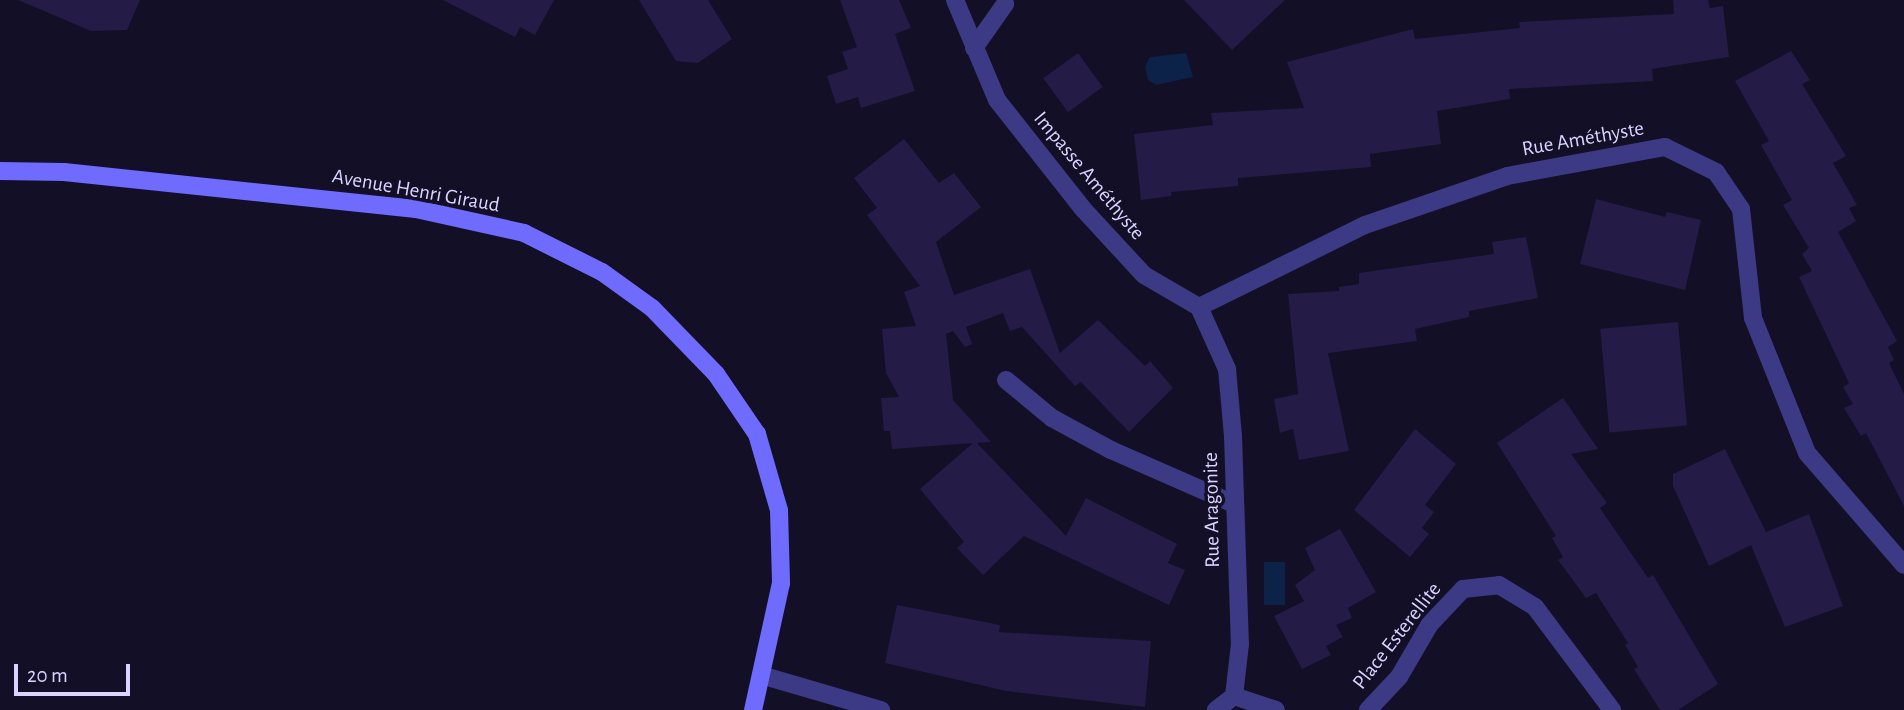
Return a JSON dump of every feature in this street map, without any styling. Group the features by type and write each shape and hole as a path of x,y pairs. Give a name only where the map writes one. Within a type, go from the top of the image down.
{"street":[{"name":"Impasse Améthyste","path":"955,0 997,100 1084,210 1144,275 1199,307"},
{"path":"974,48 1008,1"},
{"name":"Rue Améthyste","path":"1199,307 1365,225 1507,176 1665,147 1716,172 1741,209 1753,318 1807,453 1904,565"},
{"name":"Avenue Henri Giraud","path":"0,171 78,173 416,209 524,233 602,272 652,308 716,374 757,434 779,522 781,583 764,676 753,710"},
{"name":"Rue Aragonite","path":"1199,307 1227,369 1233,436 1232,503 1240,644 1234,695"},
{"path":"1006,380 1052,418 1099,444 1232,503"},
{"name":"Place Esterellite","path":"1368,710 1399,677 1430,624 1463,589 1499,585 1535,607 1612,710"},
{"path":"764,676 881,710"},
{"path":"1216,710 1234,695 1276,710"}],"water":[{"path":"1186,53 1193,77 1156,85 1148,80 1145,67 1150,57"},
{"path":"1264,562 1285,562 1285,605 1264,605"}],"building":[{"path":"18,0 140,0 127,30 91,31"},
{"path":"443,0 554,0 535,35 520,27 515,37"},
{"path":"639,0 708,0 732,39 698,63 676,61"},
{"path":"840,0 899,0 911,28 895,34 915,91 861,108 858,97 836,104 827,76 848,69 842,52 857,47"},
{"path":"1184,0 1285,0 1232,50"},
{"path":"1673,0 1708,0 1710,8 1723,6 1729,57 1652,69 1653,81 1509,89 1510,99 1437,111 1441,144 1370,154 1371,167 1238,178 1238,186 1171,192 1171,196 1141,200 1134,134 1213,125 1211,113 1304,108 1287,62 1413,29 1415,39 1520,28 1519,22 1674,14"},
{"path":"1791,51 1810,80 1802,84 1846,156 1833,163 1857,205 1849,208 1856,221 1838,232 1897,341 1888,347 1894,360 1889,363 1904,394 1904,506 1866,433 1861,436 1844,408 1853,404 1843,387 1849,383 1799,277 1812,271 1802,254 1809,248 1783,205 1792,200 1761,145 1769,141 1735,81"},
{"path":"1078,53 1103,87 1068,112 1043,78"},
{"path":"904,139 939,183 954,173 981,207 936,242 954,295 1030,269 1060,353 1098,320 1145,366 1150,361 1173,388 1129,432 1081,382 1075,386 1022,327 1010,331 1003,313 966,327 972,344 965,347 953,331 946,334 953,400 991,442 977,443 1066,536 1086,498 1177,544 1168,563 1185,570 1169,605 1024,536 983,575 957,548 964,542 920,489 973,443 892,449 890,431 884,431 881,398 899,397 886,373 882,329 916,326 904,292 920,286 867,215 877,208 854,178"},
{"path":"1596,199 1665,217 1667,212 1701,220 1685,290 1580,264"},
{"path":"1526,237 1538,298 1469,311 1469,317 1415,329 1417,341 1328,353 1349,451 1299,460 1293,429 1280,433 1274,399 1298,394 1288,294 1339,291 1339,287 1359,284 1359,273 1494,254 1492,242"},
{"path":"1678,322 1687,426 1609,432 1600,329"},
{"path":"1563,398 1598,449 1571,454 1607,503 1600,508 1648,578 1653,575 1718,684 1678,710 1660,710 1634,669 1638,667 1625,645 1628,643 1596,593 1586,598 1558,560 1563,557 1552,538 1556,536 1497,443"},
{"path":"1415,429 1456,464 1425,505 1434,512 1422,528 1429,534 1410,557 1354,510"},
{"path":"1725,449 1766,532 1809,514 1843,606 1785,627 1751,545 1709,566 1673,486 1673,474"},
{"path":"1340,529 1376,592 1348,608 1352,618 1336,625 1343,637 1326,646 1331,655 1302,669 1274,616 1304,601 1295,585 1315,570 1305,548"},
{"path":"897,605 1000,625 999,632 1151,641 1145,707 1006,691 885,663"}]}
